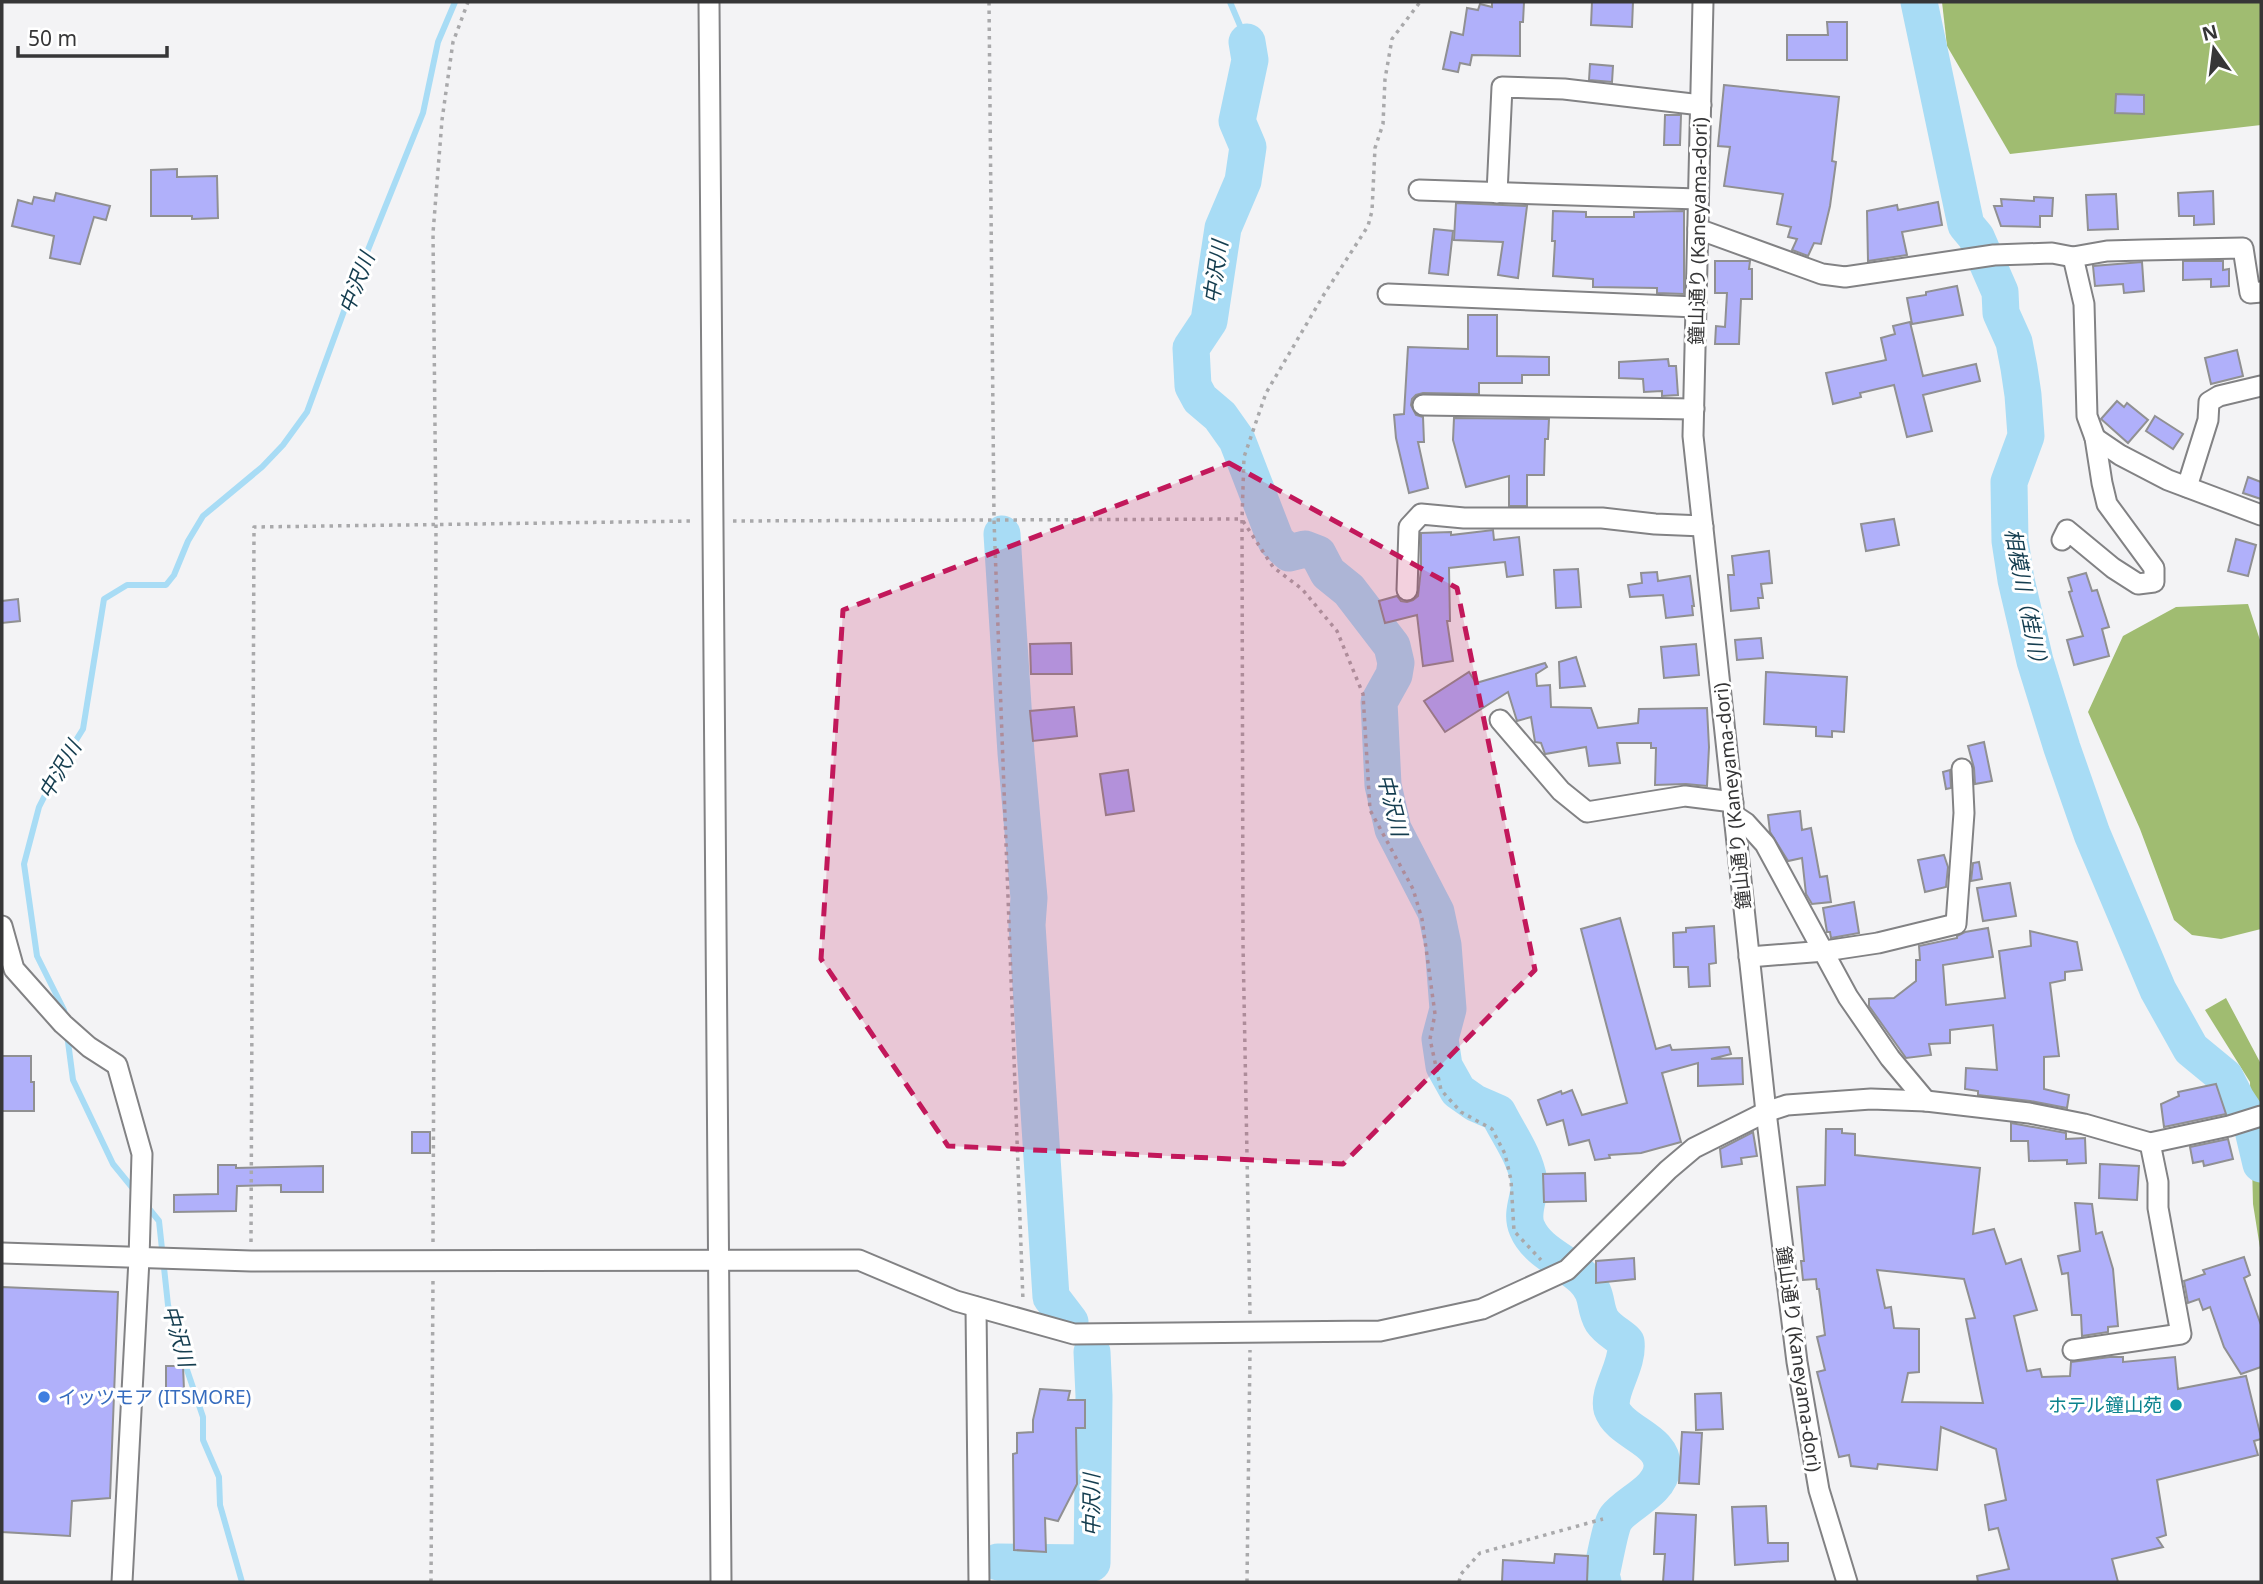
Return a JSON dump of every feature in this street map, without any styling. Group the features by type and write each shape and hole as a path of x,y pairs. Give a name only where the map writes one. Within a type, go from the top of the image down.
{"street":[{"path":"709,2 721,1582"},
{"name":"鐘山通り (Kaneyama-dori)","path":"1703,2 1693,436 1766,1112 1797,1362 1819,1490 1847,1582"},
{"path":"1497,193 1502,87 1564,89 1700,105"},
{"path":"1419,190 1698,199"},
{"path":"1698,229 1822,274 1845,277 1994,255 2052,253 2073,257 2119,251 2243,248 2250,293 2261,292"},
{"path":"2062,540 2067,530 2113,568 2138,584 2154,582 2154,568 2107,504 2095,438 2087,416 2084,304 2073,257"},
{"path":"1388,294 1696,307"},
{"path":"2187,487 2208,420 2209,402 2219,396 2261,386"},
{"path":"1423,405 1694,410"},
{"path":"2095,438 2144,469 2261,515"},
{"path":"1407,590 1409,527 1421,514 1464,518 1602,518 1703,526"},
{"path":"1500,720 1561,791 1587,812 1685,796 1733,808 1765,844 1849,997 1872,1032 1926,1101"},
{"path":"1749,957 1825,951 1878,943 1956,924 1964,813 1962,769"},
{"path":"2,926 14,970 63,1024 89,1047 117,1065 142,1154 122,1582"},
{"path":"2,1253 251,1261 859,1260 956,1301 1074,1335 1380,1331 1482,1309 1558,1275 1567,1270 1668,1170 1694,1148 1766,1112 1787,1105 1871,1100 1926,1101 2029,1113 2084,1124 2150,1143 2229,1126 2261,1116"},
{"path":"2073,1350 2181,1334 2158,1208 2158,1182 2150,1143"},
{"path":"976,1307 979,1582"}],"path":[{"path":"433,1248 436,524 433,233 442,120 453,42 468,2"},
{"path":"989,2 994,520 1023,1320"},
{"path":"1247,1582 1250,1332 1243,944 1244,457 1266,393 1368,226 1372,211 1375,148 1383,124 1385,79 1392,39 1420,2"},
{"path":"251,1261 254,527 713,521 1242,519"},
{"path":"1242,519 1273,567 1302,589 1337,631 1363,694 1370,810 1413,889 1422,919 1435,1014 1430,1039 1441,1090 1461,1112 1492,1129 1505,1154 1511,1180 1514,1231 1536,1256 1558,1275"},
{"path":"432,1582 433,1276"},
{"path":"1459,1582 1461,1574 1480,1553 1603,1519"}],"highlighted area":[{"path":"1229,463 1457,588 1535,970 1343,1164 948,1146 821,959 843,610"}],"green space":[{"path":"1942,2 2261,2 2261,125 2010,154 1947,46"},
{"path":"2248,604 2261,643 2261,929 2221,939 2192,935 2174,920 2140,829 2088,712 2123,636 2176,607"},
{"path":"2226,998 2261,1064 2261,1254 2253,1204 2250,1082 2205,1010"}],"building":[{"path":"1492,2 1524,2 1523,22 1520,22 1520,56 1472,55 1470,65 1460,63 1458,72 1443,69 1451,32 1463,35 1467,8 1478,10 1480,4 1492,7"},
{"path":"1592,2 1633,2 1632,27 1591,25"},
{"path":"1827,22 1847,22 1847,60 1787,60 1787,35 1828,35"},
{"path":"1590,64 1613,66 1612,82 1589,80"},
{"path":"1724,85 1839,97 1832,161 1836,162 1830,206 1821,244 1814,243 1808,256 1792,250 1797,239 1788,237 1791,227 1777,224 1783,194 1724,186 1730,147 1718,146"},
{"path":"2116,94 2144,95 2144,114 2115,113"},
{"path":"1665,115 1681,115 1680,145 1664,145"},
{"path":"177,169 177,177 217,176 218,218 151,216 151,170"},
{"path":"2213,191 2214,224 2194,225 2194,216 2179,216 2178,193"},
{"path":"56,193 110,206 106,220 94,217 80,264 50,258 54,236 12,226 18,200 32,204 34,197 54,201"},
{"path":"2116,194 2118,229 2088,230 2086,195"},
{"path":"2034,197 2053,198 2052,216 2040,216 2040,227 2001,226 1994,206 2002,206 2001,199 2034,201"},
{"path":"1938,202 1942,225 1902,232 1907,255 1868,261 1867,211 1897,205 1898,210"},
{"path":"1456,203 1527,206 1518,278 1498,275 1503,242 1454,240"},
{"path":"1553,211 1586,212 1586,217 1634,217 1634,212 1684,211 1684,294 1657,293 1657,288 1593,287 1593,279 1553,276"},
{"path":"1434,229 1453,231 1448,275 1429,273"},
{"path":"1715,261 1750,261 1752,299 1741,299 1739,344 1715,344 1716,326 1725,327 1727,293 1715,293"},
{"path":"2183,261 2223,261 2223,270 2229,269 2229,286 2211,287 2211,279 2183,280"},
{"path":"2142,262 2144,291 2124,293 2123,284 2095,286 2093,266"},
{"path":"1957,286 1963,315 1912,324 1907,298"},
{"path":"1468,315 1497,315 1497,356 1549,357 1549,375 1522,375 1522,383 1479,383 1479,394 1416,395 1411,405 1416,415 1423,417 1424,442 1418,442 1428,488 1409,493 1396,438 1394,415 1404,414 1408,347 1468,349"},
{"path":"1910,322 1923,376 1976,364 1980,381 1923,395 1932,431 1907,437 1894,385 1860,393 1861,397 1833,404 1826,373 1886,360 1881,338 1895,334 1893,326"},
{"path":"2237,350 2243,376 2211,384 2205,358"},
{"path":"1668,359 1669,366 1676,366 1678,395 1662,396 1662,391 1644,392 1643,379 1619,378 1619,362"},
{"path":"2117,401 2124,407 2127,403 2148,420 2128,443 2101,419"},
{"path":"2155,416 2183,434 2173,449 2146,431"},
{"path":"1454,418 1549,419 1548,439 1545,439 1544,475 1527,475 1527,506 1509,506 1509,476 1466,487 1453,440"},
{"path":"2248,477 2261,482 2261,499 2243,493"},
{"path":"1894,519 1899,545 1866,551 1861,524"},
{"path":"1493,530 1494,540 1519,537 1523,575 1507,577 1505,562 1449,568 1450,621 1447,621 1453,661 1423,666 1417,615 1385,623 1379,601 1397,596 1401,601 1407,602 1418,596 1421,533 1451,532 1451,535"},
{"path":"2236,539 2256,545 2248,576 2228,571"},
{"path":"1769,551 1772,583 1761,584 1763,598 1758,598 1759,608 1731,611 1728,575 1734,575 1732,556"},
{"path":"1578,569 1581,607 1556,608 1554,570"},
{"path":"1657,572 1658,581 1690,576 1693,615 1666,618 1663,595 1630,597 1628,585 1642,583 1641,573"},
{"path":"2086,573 2092,591 2097,590 2109,627 2102,629 2109,656 2074,665 2067,640 2083,636 2069,592 2072,591 2068,578"},
{"path":"18,599 20,621 2,623 2,601"},
{"path":"1761,638 1763,658 1737,660 1735,640"},
{"path":"1071,643 1072,674 1031,674 1030,644"},
{"path":"1696,644 1699,675 1664,678 1661,647"},
{"path":"1576,657 1585,686 1560,688 1559,662"},
{"path":"1545,663 1547,667 1536,674 1537,686 1550,685 1551,707 1591,708 1598,728 1638,723 1639,709 1707,708 1707,786 1655,785 1656,748 1651,748 1651,743 1617,743 1620,763 1589,766 1586,747 1545,754 1541,743 1535,742 1531,717 1517,721 1508,692 1445,732 1424,701 1469,672 1476,683"},
{"path":"1766,672 1847,677 1844,732 1832,731 1832,737 1816,736 1816,727 1764,724"},
{"path":"1074,707 1077,736 1033,741 1030,711"},
{"path":"1984,742 1992,781 1975,784 1968,746"},
{"path":"1128,770 1134,811 1106,815 1100,774"},
{"path":"1950,770 1951,788 1946,789 1943,772"},
{"path":"1800,811 1802,830 1811,828 1820,877 1827,876 1831,902 1812,904 1806,894 1802,858 1788,861 1770,832 1768,815"},
{"path":"1944,855 1948,867 1946,887 1925,892 1918,860"},
{"path":"1979,862 1982,879 1971,881 1973,863"},
{"path":"2010,883 2016,916 1983,921 1977,888"},
{"path":"1854,902 1859,933 1831,938 1830,932 1827,932 1823,908"},
{"path":"1620,918 1656,1049 1670,1045 1672,1050 1729,1047 1731,1054 1711,1059 1742,1058 1743,1084 1698,1086 1698,1063 1662,1073 1681,1142 1641,1153 1609,1155 1610,1158 1595,1160 1589,1140 1569,1145 1563,1120 1547,1125 1538,1100 1561,1091 1562,1094 1572,1090 1582,1115 1627,1103 1581,929"},
{"path":"1714,926 1716,963 1709,964 1710,986 1689,987 1688,967 1674,967 1673,933 1686,932 1686,928"},
{"path":"1988,928 1993,957 1943,965 1946,1005 2005,998 1999,951 2031,946 2030,931 2077,942 2082,970 2065,972 2065,980 2050,983 2059,1056 2044,1057 2044,1089 2069,1095 2067,1108 1978,1095 1978,1091 1965,1089 1966,1068 1997,1070 1993,1025 1950,1030 1950,1043 1929,1044 1931,1055 1906,1058 1869,1006 1869,999 1894,998 1916,981 1916,960 1920,960 1919,946"},
{"path":"2,1056 31,1056 34,1111 2,1111"},
{"path":"2216,1084 2226,1114 2164,1127 2161,1104 2179,1096 2178,1092"},
{"path":"2011,1123 2066,1133 2066,1139 2085,1138 2086,1163 2067,1164 2067,1160 2029,1161 2028,1141 2011,1141"},
{"name":"ホテル鐘山苑","path":"1826,1129 1842,1129 1842,1133 1855,1134 1855,1155 1980,1168 1973,1234 1994,1229 2006,1264 2021,1259 2037,1310 2014,1316 2027,1371 2040,1369 2042,1377 2070,1376 2071,1362 2110,1357 2123,1357 2123,1362 2175,1357 2178,1389 2246,1376 2261,1437 2254,1441 2258,1455 2157,1480 2166,1535 2157,1538 2163,1547 2112,1559 2118,1582 1978,1582 1977,1576 2009,1569 1998,1528 1989,1530 1985,1505 2006,1500 1996,1449 1941,1427 1937,1470 1878,1464 1877,1469 1851,1466 1849,1455 1839,1457 1817,1372 1825,1370 1817,1337 1825,1335 1816,1279 1803,1280 1801,1261 1804,1261 1797,1187 1825,1185","holes":["1877,1270 1964,1279 1975,1318 1966,1319 1983,1403 1902,1402 1908,1373 1919,1372 1919,1329 1894,1328 1891,1307 1885,1308"]},
{"path":"412,1132 430,1132 430,1153 412,1153"},
{"path":"1753,1132 1757,1156 1741,1158 1742,1164 1722,1167 1720,1149"},
{"path":"2228,1139 2233,1159 2204,1166 2203,1161 2193,1163 2190,1147"},
{"path":"2100,1164 2139,1166 2137,1200 2099,1198"},
{"path":"218,1165 236,1165 236,1168 323,1166 323,1192 281,1192 281,1185 237,1186 236,1211 174,1212 174,1195 218,1194"},
{"path":"1585,1173 1586,1201 1544,1202 1543,1174"},
{"path":"2075,1203 2092,1204 2096,1234 2102,1232 2113,1269 2118,1326 2108,1327 2108,1332 2082,1336 2081,1315 2072,1315 2068,1273 2062,1274 2058,1256 2080,1251"},
{"path":"2244,1257 2250,1275 2244,1278 2261,1325 2261,1367 2241,1374 2224,1347 2210,1307 2203,1310 2199,1299 2188,1303 2184,1281 2205,1274 2203,1270"},
{"path":"1634,1258 1635,1279 1596,1283 1596,1261"},
{"path":"2,1287 118,1292 110,1498 72,1501 70,1536 2,1532"},
{"path":"166,1366 183,1366 184,1390 166,1391"},
{"path":"1040,1389 1070,1391 1068,1400 1085,1400 1085,1428 1076,1428 1077,1484 1058,1521 1045,1518 1046,1552 1014,1550 1013,1454 1017,1453 1017,1433 1033,1432"},
{"path":"1721,1393 1723,1429 1696,1430 1695,1394"},
{"path":"1682,1432 1702,1433 1699,1484 1679,1483"},
{"path":"1766,1506 1768,1543 1788,1543 1788,1561 1735,1565 1732,1507"},
{"path":"1656,1513 1696,1515 1693,1582 1663,1582 1665,1554 1654,1554"},
{"path":"1555,1554 1588,1556 1587,1582 1502,1582 1503,1560 1554,1563"}],"waterway":[{"name":"中沢川","path":"65,1016 37,956 24,864 39,807 83,729 104,599 127,585 166,585 174,575 188,541 203,516 262,467 283,445 307,412 351,292 423,113 438,42 455,2"},
{"name":"中沢川","path":"1230,2 1247,42"},
{"name":"相模川（桂川）","path":"1919,2 1966,225 1976,237 2000,292 2001,313 2014,342 2019,368 2026,436 2009,482 2010,541 2035,661 2092,834 2158,990 2191,1049 2225,1077 2251,1122 2261,1164"},
{"name":"中沢川","path":"1247,42 1250,60 1237,121 1248,147 1243,181 1223,228 1209,321 1191,348 1193,386 1200,399 1220,416 1237,440 1276,541 1289,553 1305,549 1318,554 1328,573 1349,590 1392,646 1396,663 1394,675 1379,702 1383,785 1393,829 1436,912 1443,945 1448,1009 1440,1039 1444,1066 1458,1091 1475,1103 1498,1113 1516,1146 1529,1181 1525,1222 1537,1244 1583,1278 1592,1290 1602,1321 1626,1342 1624,1360 1612,1394 1612,1409 1624,1424 1650,1443 1661,1458 1662,1468 1656,1483 1621,1512 1614,1522 1601,1575 1603,1582"},
{"name":"中沢川","path":"1002,534 1016,753 1029,898 1027,925 1051,1297 1070,1322"},
{"name":"中沢川","path":"67,1034 73,1080 113,1164 135,1191"},
{"name":"中沢川","path":"146,1205 159,1221 168,1305 203,1417 203,1440 219,1477 220,1505 242,1582"},
{"name":"中沢川","path":"998,1562 1092,1563 1092,1352"}],"place":[{"name":"イッツモア (ITSMORE)","path":"44,1397"},
{"name":"ホテル鐘山苑","path":"2176,1405"}]}
